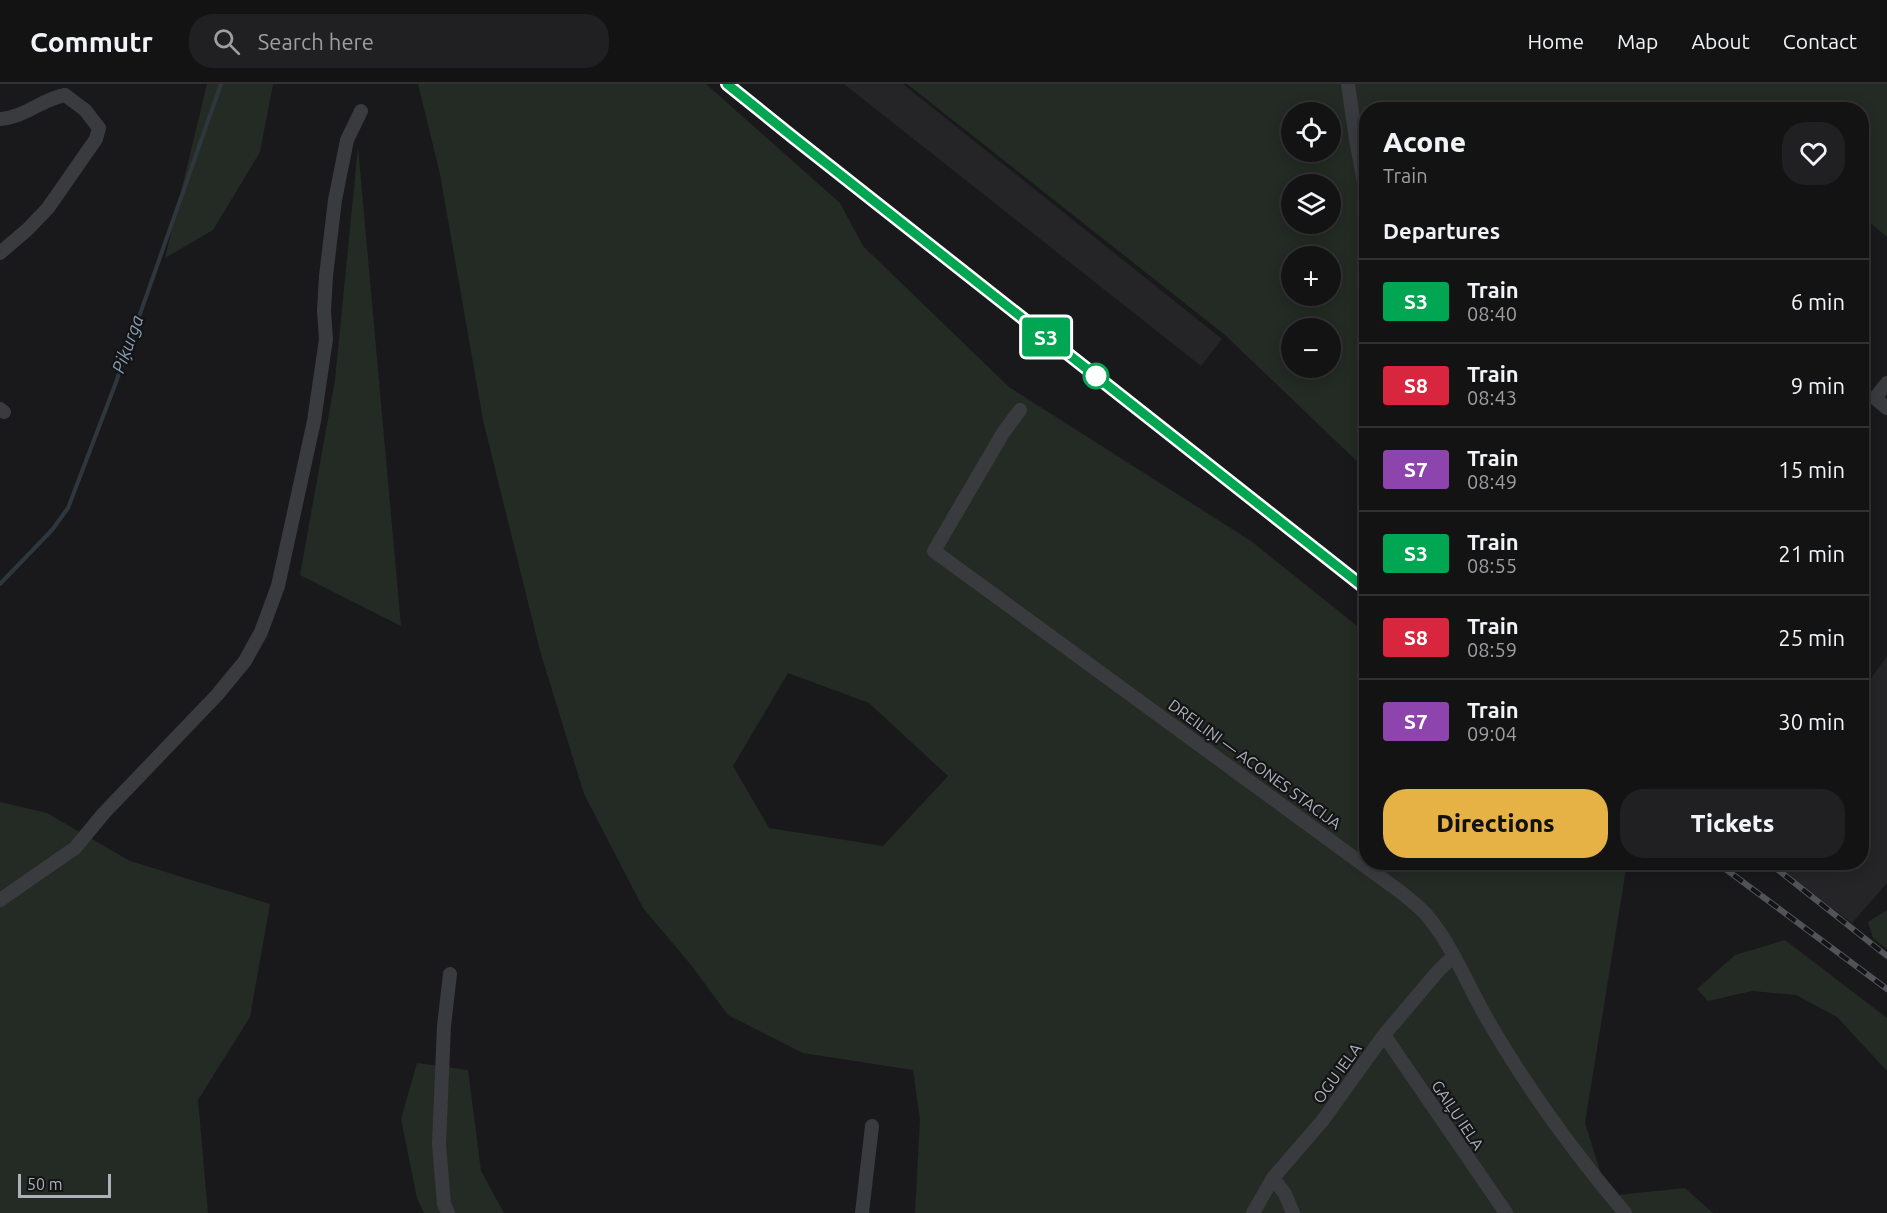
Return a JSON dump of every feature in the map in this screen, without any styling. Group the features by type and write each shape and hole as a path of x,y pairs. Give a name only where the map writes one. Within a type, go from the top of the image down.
{"street":[{"path":"1348,84 1359,156"},
{"path":"0,119 31,110 53,98 65,95 94,118 99,128 96,139 48,208 0,253"},
{"path":"0,900 75,848 109,807 217,695 246,661 261,632 286,556 314,422 326,339 324,311 326,276 335,200 347,140 361,111"},
{"path":"1887,383 1875,398 1887,408"},
{"name":"DREILIŅI — ACONES STACIJA","path":"1020,410 1003,432 934,550 1359,861"},
{"name":"DREILIŅI — ACONES STACIJA","path":"1371,870 1427,915 1454,956 1489,1023 1522,1076 1571,1145 1625,1213"},
{"name":"OGU IELA","path":"1253,1213 1273,1179 1323,1120 1384,1035 1439,970 1454,956"},
{"path":"448,1213 444,1204 439,1144 444,1026 450,974"},
{"name":"GAIĻU IELA","path":"1384,1035 1500,1211"},
{"path":"862,1213 872,1126"},
{"path":"1273,1179 1285,1194 1293,1213"}],"shaded area":[{"path":"207,84 273,84 260,152 213,230 165,258"},
{"path":"418,84 706,84 840,203 863,246 1009,387 1251,541 1359,627 1359,870 1626,870 1585,1123 1608,1196 1685,1188 1713,1213 915,1213 920,1119 913,1070 803,1053 728,1015 691,965 643,908 584,794 540,651 483,420 440,174","holes":["788,673 869,703 948,776 883,846 769,828 733,766"]},
{"path":"844,84 903,84 1222,339 1201,366"},
{"path":"907,84 1887,84 1887,237 1869,222 1869,102 1359,102 1359,463 1225,335"},
{"path":"358,147 401,626 300,575 335,380"},
{"path":"1887,656 1887,883 1852,923 1781,870 1869,870 1869,681"},
{"path":"0,802 47,813 130,861 270,904 250,1017 198,1100 208,1213 0,1213"},
{"path":"1887,910 1887,949 1873,938 1868,922"},
{"path":"1785,940 1887,1018 1887,1071 1837,1017 1796,995 1752,991 1708,1001 1697,989 1735,955"},
{"path":"417,1063 468,1070 481,1171 504,1213 424,1213 417,1198 401,1119"}],"waterway":[{"name":"Piķurga","path":"0,584 52,530 68,508 115,385 221,84"}],"railway":[{"path":"727,84 1359,583"},
{"path":"1727,870 1887,989"},
{"path":"1778,870 1887,956"}],"train":[{"name":"S3","path":"727,84 1359,583"}]}
